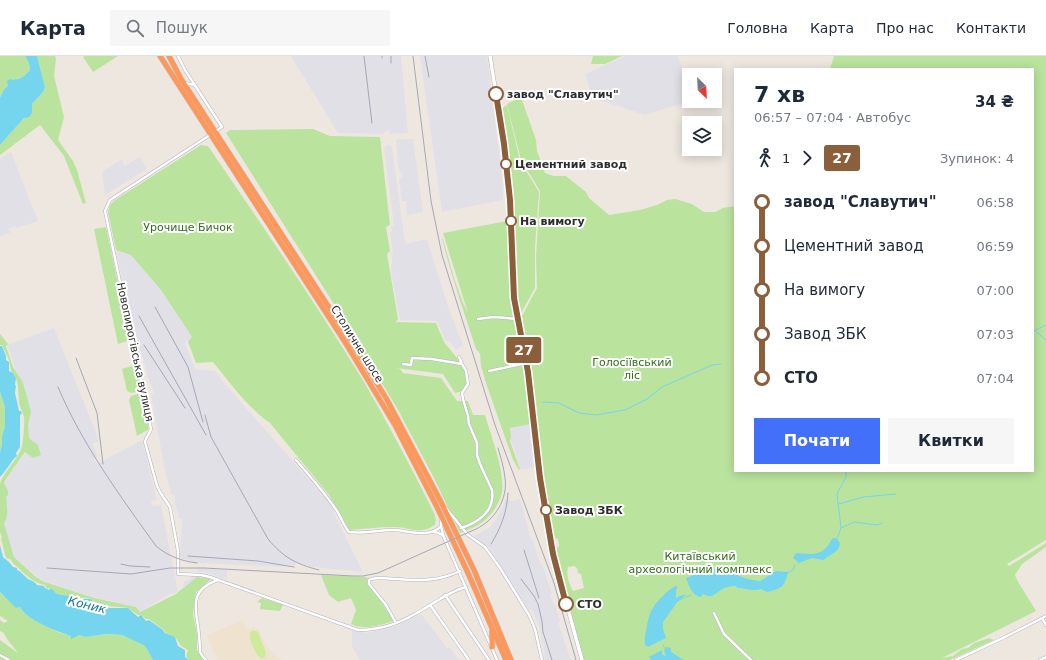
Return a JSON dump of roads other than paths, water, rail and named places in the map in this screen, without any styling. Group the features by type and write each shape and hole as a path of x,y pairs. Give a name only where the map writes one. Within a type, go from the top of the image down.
{"highway":[{"name":"Столичне шосе","path":"160,56 213,133 373,377 442,502 474,570 512,660"},
{"name":"Столичне шосе","path":"169,56 213,133 365,374 405,444 441,515 506,660"},
{"path":"492,628 492,647"}],"street":[{"path":"178,56 195,86 222,127 213,133"},
{"path":"490,56 504,144 510,200 514,298 526,363 542,490 553,554 582,660"},
{"path":"183,81 195,86"},
{"name":"Новопирогівська вулиця","path":"213,133 110,200 105,211 151,429 145,442 157,486 170,507 178,551 178,574 201,575 218,580 354,629 367,630 396,623 414,615 454,590 466,587"},
{"path":"478,319 493,317 519,319"},
{"path":"459,357 466,371 468,384 462,393 462,399 469,424 477,443 477,455 493,495 491,506 486,514 469,525 461,528"},
{"path":"403,364 411,365 412,358 432,359 462,364"},
{"path":"490,370 526,363"},
{"path":"296,460 326,495 339,514 345,528 349,532 394,530 412,533 437,530 441,526"},
{"path":"442,502 461,528 471,538 487,549 529,615 536,632 542,660"},
{"path":"441,515 443,535 460,571 497,660"},
{"path":"432,531 443,535"},
{"path":"396,623 386,606 369,583 369,580 378,578 408,580 434,579 460,571"},
{"path":"206,660 200,652 195,602 199,592 204,587 218,580"},
{"path":"445,596 489,660"},
{"path":"430,605 469,660"},
{"path":"714,613 724,634 751,660"},
{"path":"956,660 1046,616"},
{"path":"1042,618 1046,626"},
{"path":"0,654 9,660"},
{"path":"1040,660 1046,657"}],"water":[{"path":"25,56 37,56 45,87 43,92 32,104 32,113 29,117 24,118 0,145 0,98 4,89 8,86 7,81 10,79 21,78 30,70 29,63"},
{"path":"0,346 2,346 6,360 9,362 9,371 13,373 16,378 15,393 19,411 21,411 22,414 20,415 20,447 16,453 17,456 0,477 0,453 5,426 5,407 0,392"},
{"path":"833,538 836,538 840,543 839,547 824,560 812,558 799,563 793,558 796,553 815,554 823,551"},
{"name":"Коник","path":"0,545 3,557 13,567 17,568 17,570 37,585 44,586 49,590 51,588 57,594 70,596 71,598 75,598 76,601 79,599 91,599 95,605 105,604 109,608 128,608 138,617 141,615 146,621 149,620 165,633 175,637 178,646 185,650 185,657 189,660 153,660 145,646 122,635 106,634 86,637 79,635 71,639 71,636 50,628 28,616 20,607 16,608 0,592"},
{"path":"717,569 760,581 776,571 788,572 784,584 772,591 767,592 761,589 752,590 732,586 724,588 712,596 703,594 701,597 695,595 686,578 708,570"},
{"path":"676,586 678,587 676,590 677,598 687,594 678,601 663,622 663,629 666,638 648,647 645,645 645,638 651,611 669,590"},
{"path":"666,647 671,648 671,652 684,660 651,660 649,657 662,650 662,654 666,657 664,651"}],"waterway":[{"path":"1036,330 1046,325"},
{"path":"1034,330 1046,340"},
{"path":"543,402 559,403 579,413 596,415 625,410 647,399 662,387 712,365 721,364"},
{"path":"837,539 841,528 837,494 846,477 846,472"},
{"path":"839,504 863,497 896,494"},
{"path":"841,528 854,522 877,525 882,523"},
{"path":"788,573 793,570 795,565"},
{"path":"677,601 691,595"},
{"path":"663,645 665,649"}],"railway":[{"path":"364,56 372,123"},
{"path":"391,56 391,63"},
{"path":"413,56 431,201 442,255 495,425 554,583 576,660"},
{"path":"425,56 429,77"},
{"path":"155,307 188,367 203,422"},
{"path":"139,316 206,435"},
{"path":"144,345 185,408"},
{"path":"76,358 97,413 103,464"},
{"path":"58,387 78,429 102,469 156,546 175,558 197,563"},
{"path":"205,415 211,437 268,539 285,556 297,563 319,570"},
{"path":"47,568 131,574 170,568 204,568 353,576 378,573 476,529 489,520 499,508 504,494 504,470 498,448"},
{"path":"491,544 503,520 508,493"},
{"path":"524,550 539,598"},
{"path":"188,556 258,561 294,567"},
{"path":"121,564 150,567"},
{"path":"521,579 538,604 543,632 552,660"}],"place":[{"name":"завод \"Славутич\"","path":"496,94"},
{"name":"Цементний завод","path":"506,164"},
{"name":"На вимогу","path":"511,221"},
{"name":"Завод ЗБК","path":"546,510"},
{"name":"СТО","path":"566,604"}],"park label":[{"name":"Урочище Бичок","path":"188,227"},
{"name":"Голосіївський ліс","path":"632,368"},
{"name":"Китаївський археологічний комплекс","path":"700,562"}]}
